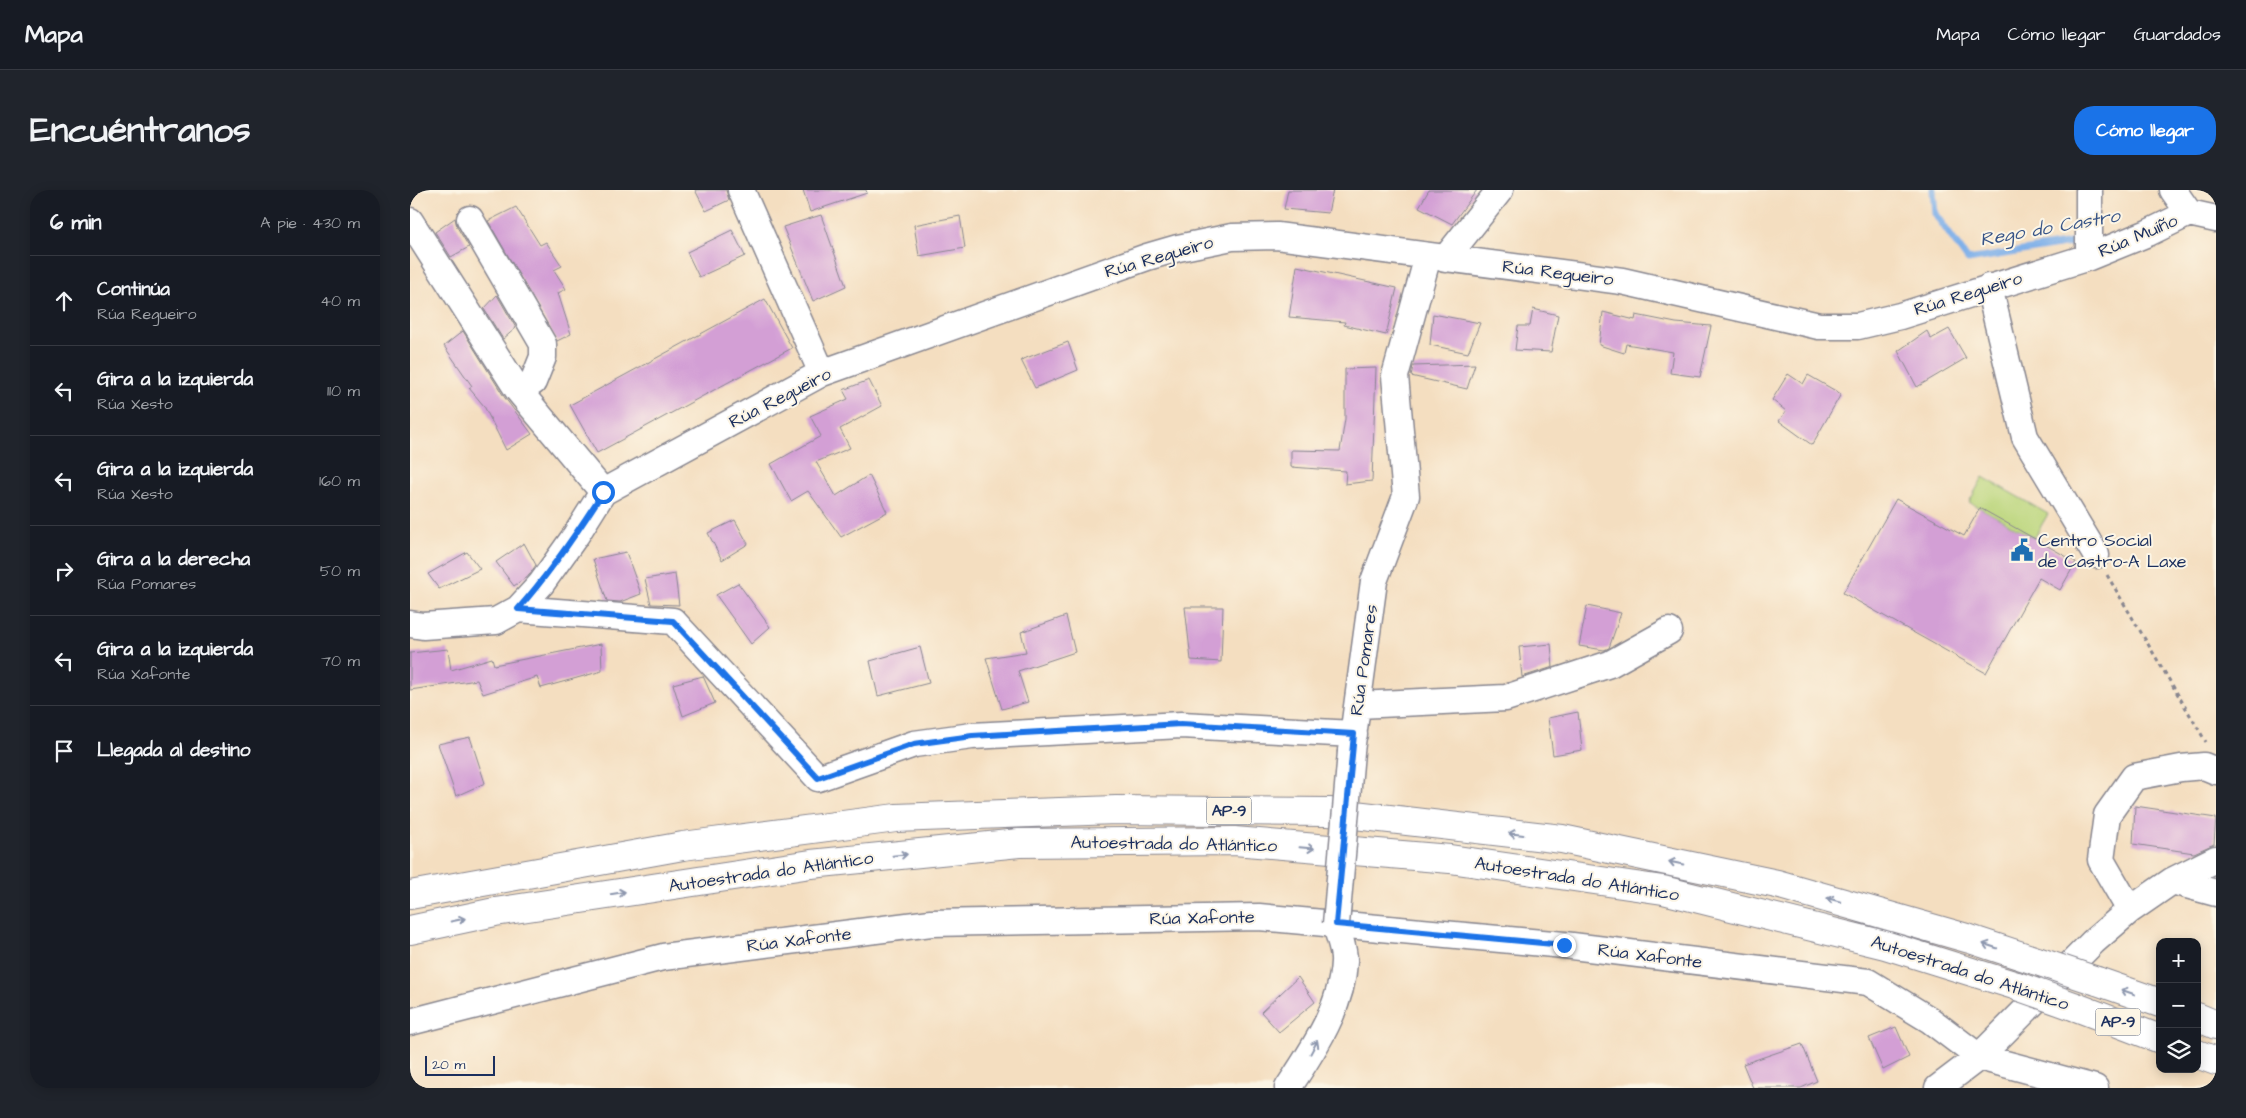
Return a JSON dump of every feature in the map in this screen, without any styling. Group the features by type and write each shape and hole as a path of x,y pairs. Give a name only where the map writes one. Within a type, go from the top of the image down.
{"highway":[{"name":"Autoestrada do Atlántico","path":"410,895 683,846 896,818 1116,810 1329,812 1562,839 1777,884 1970,939 2156,1002"},
{"name":"Autoestrada do Atlántico","path":"410,930 495,912 811,864 1019,843 1234,841 1450,859 1663,890 1884,945 2017,986 2156,1037"},
{"path":"2201,1018 2216,1025"},
{"path":"2201,1055 2216,1061"}],"street":[{"path":"742,190 822,373"},
{"path":"1437,257 1500,190"},
{"path":"2089,190 2089,257"},
{"path":"2173,190 2189,213"},
{"name":"Rúa Muíño","path":"2089,257 2148,233 2189,213 2216,219"},
{"path":"470,219 542,344 543,357 533,382 518,390"},
{"path":"410,221 518,390 603,492"},
{"name":"Rúa Regueiro","path":"410,624 424,626 496,621 518,609 546,577 576,535 603,492 822,373 1147,257 1178,248 1232,237 1277,236 1622,281 1818,326 1858,326 1900,316 2089,257"},
{"name":"Rúa Pomares","path":"1288,1088 1307,1060 1336,1004 1344,960 1336,924 1352,743 1374,581 1406,496 1395,376 1437,257"},
{"path":"1989,288 2025,437 2096,555"},
{"path":"518,609 673,621 818,778 914,744 972,736 1181,724 1352,743"},
{"path":"1358,705 1506,698 1610,664 1669,631"},
{"path":"2130,910 2100,860 2107,816 2134,777 2180,768 2210,768"},
{"path":"1938,1088 1979,1057 2093,942 2130,910 2172,880 2216,859"},
{"path":"2172,880 2216,893"},
{"name":"Rúa Xafonte","path":"410,1022 664,957 931,923 1259,916 1564,945 1868,982 1930,1020 1979,1057"},
{"path":"1979,1057 2095,1088"}],"path":[{"path":"2096,555 2206,743 2210,768"}],"green space":[{"path":"1983,477 2048,514 2034,538 1969,502"}],"building":[{"path":"695,190 726,190 729,200 706,211"},
{"path":"803,190 866,190 867,193 810,212"},
{"path":"1288,190 1333,190 1328,213 1284,209"},
{"path":"1429,190 1477,190 1452,224 1419,207"},
{"path":"516,207 540,245 546,242 562,266 554,270 566,289 558,293 571,334 557,341 488,221"},
{"path":"821,215 846,286 813,301 783,227"},
{"path":"960,216 965,248 919,256 914,225"},
{"path":"455,218 457,227 469,247 451,257 435,232"},
{"path":"732,230 745,256 699,277 687,252"},
{"path":"1297,266 1397,288 1386,335 1344,325 1345,322 1289,317"},
{"path":"497,295 516,328 503,339 484,309"},
{"path":"765,299 792,348 597,453 570,405"},
{"path":"1533,309 1558,315 1551,352 1515,350 1518,326 1530,326"},
{"path":"1603,312 1635,320 1636,315 1676,323 1711,326 1700,377 1670,373 1673,352 1626,344 1624,353 1599,345"},
{"path":"1433,314 1480,323 1468,353 1430,345"},
{"path":"1949,329 1966,358 1917,387 1898,351 1927,331 1931,339"},
{"path":"463,331 505,398 532,434 506,450 484,406 469,388 472,386 444,346"},
{"path":"1068,342 1078,370 1035,388 1021,360"},
{"path":"1475,364 1467,389 1411,376 1413,366"},
{"path":"1376,368 1372,481 1345,484 1346,471 1291,467 1291,450 1340,451 1345,419 1345,369"},
{"path":"1788,374 1803,384 1808,375 1841,394 1812,445 1779,421 1786,411 1772,400"},
{"path":"869,380 882,406 840,429 850,448 816,462 836,496 869,475 887,512 841,537 808,491 791,501 771,464 821,436 810,416 848,399 843,390"},
{"path":"1896,499 1964,536 1980,508 2076,562 2060,590 2039,578 1986,673 1843,593"},
{"path":"735,520 748,544 722,560 708,533"},
{"path":"524,543 536,565 529,575 514,586 496,562"},
{"path":"467,552 480,569 439,589 428,574"},
{"path":"626,552 641,594 620,602 607,601 593,559"},
{"path":"675,574 679,605 651,604 645,579"},
{"path":"738,583 770,627 751,644 716,595"},
{"path":"1587,606 1621,613 1609,648 1604,650 1579,646"},
{"path":"1185,607 1223,607 1221,662 1191,660"},
{"path":"1066,616 1075,652 1018,671 1028,702 1002,709 986,658 1026,652 1021,632"},
{"path":"601,644 602,671 541,688 537,677 483,694 477,680 410,690 410,653 448,649 451,670 492,658 494,665"},
{"path":"1551,644 1553,667 1522,677 1519,647"},
{"path":"920,647 929,683 878,696 870,661"},
{"path":"703,676 715,703 683,716 673,684"},
{"path":"1578,712 1582,750 1553,755 1548,718"},
{"path":"470,737 485,783 456,796 438,744"},
{"path":"2135,806 2216,818 2214,844 2194,853 2133,844"},
{"path":"1298,977 1315,1002 1279,1032 1261,1012"},
{"path":"1896,1027 1909,1057 1883,1070 1869,1038"},
{"path":"1802,1044 1817,1081 1801,1088 1753,1088 1743,1064"}],"waterway":[{"name":"Rego do Castro","path":"1933,190 1935,214 1968,260 2083,241"}],"place":[{"name":"Centro Social de Castro-A Laxe","path":"2022,550"}],"route":[{"path":"603,492 576,535 541,584 518,609 673,621 818,778 914,744 972,736 1181,724 1354,734 1336,903 1336,924 1564,945"}]}
